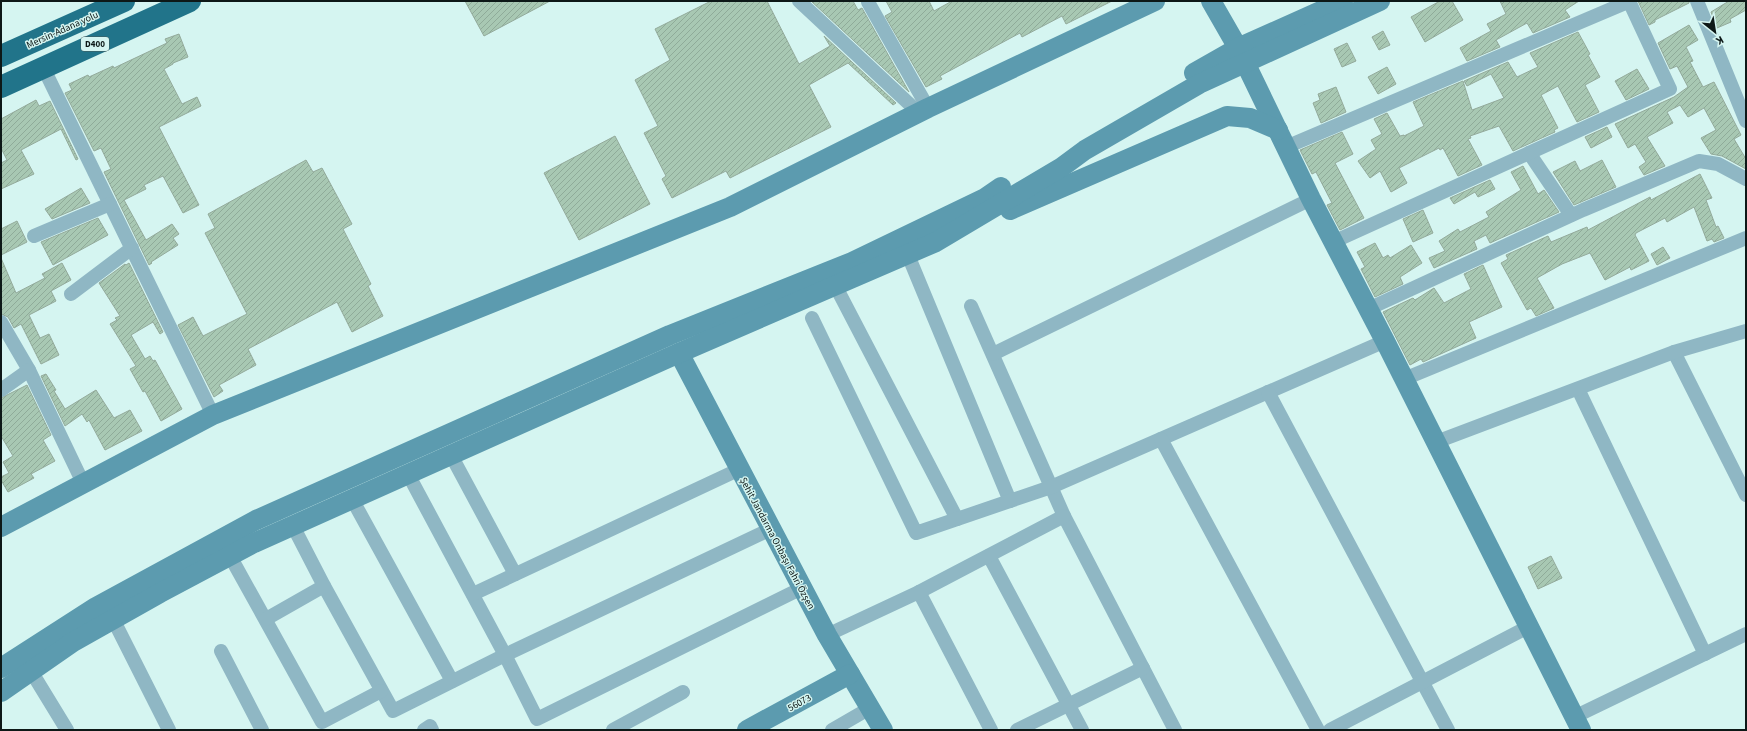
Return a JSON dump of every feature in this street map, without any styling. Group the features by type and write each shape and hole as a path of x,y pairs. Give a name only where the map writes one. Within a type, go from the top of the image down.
{"highway":[{"name":"Mersin-Adana yolu","path":"1,56 124,1"},
{"name":"D400","path":"1,87 190,1"}],"main road":[{"path":"1,527 84,485 213,415 730,208 923,111 1155,1"},
{"path":"1211,1 1241,55 1311,199 1385,340 1528,627 1578,723"},
{"path":"1,668 96,607 256,520 670,335 852,262 984,198 1141,102 1241,55 1343,1"},
{"path":"936,242 1149,112 1199,84 1241,55 1380,1"},
{"path":"1,692 72,642 230,556 352,499 678,353 835,285 908,256 936,242 1227,116 1250,118 1282,139"},
{"name":"Şehit Jandarma Onbaşı Fahri Özşen","path":"678,353 827,635 884,730"},
{"name":"56073","path":"747,730 850,674"}],"street":[{"path":"799,1 923,111"},
{"path":"1282,139 1629,1 1670,89 1333,242"},
{"path":"1697,1 1746,121"},
{"path":"868,2 923,111"},
{"path":"43,67 213,415"},
{"path":"1529,154 1571,216"},
{"path":"1368,309 1571,216 1699,161 1718,164 1746,179"},
{"path":"993,354 1311,199"},
{"path":"34,236 110,204"},
{"path":"1404,379 1746,238"},
{"path":"71,294 132,248"},
{"path":"908,256 1010,501"},
{"path":"835,285 957,519"},
{"path":"971,306 1064,516 1175,730"},
{"path":"812,318 916,533 1051,487 1385,340"},
{"path":"1,322 29,370 84,485"},
{"path":"1436,442 1674,352 1746,331"},
{"path":"1674,352 1746,495"},
{"path":"1,390 29,370"},
{"path":"1578,389 1705,654"},
{"path":"1268,392 1448,730"},
{"path":"1161,439 1318,730"},
{"path":"451,455 515,574"},
{"path":"473,594 740,469"},
{"path":"408,474 473,594 537,719 802,588"},
{"path":"352,499 452,681"},
{"path":"827,635 919,592 1064,516"},
{"path":"294,526 324,586 392,711 505,655 771,529"},
{"path":"230,556 322,722 381,691"},
{"path":"989,556 1082,730"},
{"path":"266,619 324,586"},
{"path":"919,592 991,730"},
{"path":"113,619 169,730"},
{"path":"1330,730 1528,627"},
{"path":"1578,723 1705,654 1746,634"},
{"path":"221,651 262,730"},
{"path":"1017,730 1143,668"},
{"path":"31,671 67,730"},
{"path":"613,730 683,692"},
{"path":"832,730 870,708"},
{"path":"424,730 430,726 432,730"}],"building":[{"path":"465,1 550,1 484,36"},
{"path":"711,1 767,1 799,64 830,46 824,36 896,103 893,105 848,63 809,85 831,127 730,178 726,171 672,198 662,179 666,176 644,133 658,126 635,80 670,60 655,29"},
{"path":"811,1 853,1 858,10 862,8 909,92"},
{"path":"886,1 929,1 934,11 952,1 1112,1 1066,24 1062,16 1022,37 1020,33 940,76 942,79 926,87 885,16 892,12"},
{"path":"1440,1 1452,1 1463,20 1425,42 1411,17"},
{"path":"1500,1 1579,1 1565,10 1570,17 1533,33 1527,23 1496,40 1500,47 1467,61 1460,48 1491,31 1487,24 1506,14"},
{"path":"1638,1 1689,1 1689,3 1655,20 1655,22 1649,25"},
{"path":"1729,1 1746,1 1746,10 1730,19 1731,22 1717,28 1711,12"},
{"path":"1689,25 1698,40 1686,47 1693,61 1690,62 1703,87 1714,82 1741,135 1734,139 1746,159 1746,169 1722,156 1711,154 1701,138 1716,130 1704,108 1688,117 1680,105 1667,112 1673,123 1647,137 1665,166 1644,175 1639,167 1646,162 1635,144 1628,148 1615,124 1674,97 1688,87 1677,66 1670,69 1658,43"},
{"path":"1383,31 1390,45 1379,50 1372,37"},
{"path":"1578,32 1600,77 1585,85 1599,112 1577,122 1558,86 1541,95 1558,128 1554,130 1555,132 1513,151 1499,126 1470,136 1471,138 1468,139 1482,165 1458,176 1443,148 1440,150 1439,148 1399,168 1407,183 1391,192 1380,171 1370,178 1358,161 1376,149 1371,140 1382,134 1374,119 1387,113 1400,136 1404,136 1424,126 1413,102 1463,81 1472,110 1504,98 1491,74 1467,86 1464,81 1508,62 1517,77 1538,67 1530,53"},
{"path":"179,34 188,57 173,63 164,69 182,104 197,97 201,106 159,127 199,205 183,213 163,176 144,185 146,189 124,200 146,240 172,224 179,234 173,238 178,245 151,262 152,263 149,265 104,172 111,169 101,148 94,151 65,93 72,90 69,84 113,66 114,68 167,43 165,39"},
{"path":"1347,43 1356,61 1342,67 1334,49"},
{"path":"1387,67 1396,84 1378,94 1368,77"},
{"path":"1637,69 1649,89 1626,100 1615,81"},
{"path":"1336,87 1346,112 1321,123 1313,103 1320,100 1318,94"},
{"path":"36,100 39,106 50,101 78,159 76,160 61,129 21,150 34,174 1,189 1,163 7,160 1,148 1,119"},
{"path":"1607,127 1612,137 1591,148 1585,137"},
{"path":"1342,132 1353,154 1335,163 1364,218 1340,230 1327,205 1332,203 1316,172 1312,174 1300,150"},
{"path":"615,136 650,204 579,240 544,173"},
{"path":"306,160 313,172 322,168 352,224 343,229 371,284 368,286 383,316 352,332 337,302 248,349 256,365 219,385 223,391 214,397 178,325 193,317 203,336 247,314 205,233 215,228 208,214"},
{"path":"1602,160 1616,187 1574,205 1553,172 1575,161 1580,171"},
{"path":"1523,166 1538,194 1544,190 1559,212 1490,243 1486,235 1474,241 1477,249 1434,268 1429,258 1445,251 1439,241 1458,229 1460,232 1489,217 1486,212 1521,190 1511,172"},
{"path":"1700,174 1712,198 1706,200 1716,227 1718,226 1724,238 1714,242 1712,239 1707,241 1694,207 1667,222 1665,218 1636,233 1635,235 1649,261 1631,270 1630,267 1605,280 1590,253 1562,264 1537,278 1554,308 1536,316 1531,308 1527,310 1501,263 1508,259 1506,255 1548,236 1551,242 1587,227 1588,230 1650,197 1651,200"},
{"path":"1490,180 1495,189 1478,197 1475,192 1454,204 1450,198"},
{"path":"81,188 90,203 52,219 45,209"},
{"path":"1423,210 1433,233 1413,242 1403,219"},
{"path":"98,218 108,235 53,265 41,242"},
{"path":"17,221 27,242 1,255 1,229"},
{"path":"1375,243 1383,258 1388,255 1390,258 1411,245 1422,263 1400,277 1403,284 1375,297 1361,269 1365,267 1357,252"},
{"path":"1663,247 1670,258 1657,265 1651,254"},
{"path":"1,258 16,293 45,278 42,274 62,263 71,280 51,291 56,301 29,315 40,338 49,334 59,355 41,364 21,324 14,328 8,317 1,314"},
{"path":"129,263 163,332 160,334 153,322 131,335 145,359 150,356 153,361 155,360 182,409 161,421 145,391 143,392 130,369 136,366 110,324 117,320 115,318 120,316 99,283 125,264 126,265"},
{"path":"1483,265 1502,307 1469,322 1476,338 1423,362 1421,359 1410,365 1383,312 1413,298 1415,300 1434,288 1444,303 1471,289 1464,274"},
{"path":"46,374 65,409 96,390 114,418 130,410 142,431 105,450 89,420 87,422 82,414 65,426 41,376"},
{"path":"27,385 51,435 43,440 55,461 31,474 34,478 8,492 1,480 1,477 9,473 3,462 13,456 1,436 1,398"},
{"path":"1551,556 1562,578 1538,589 1528,567"}]}
